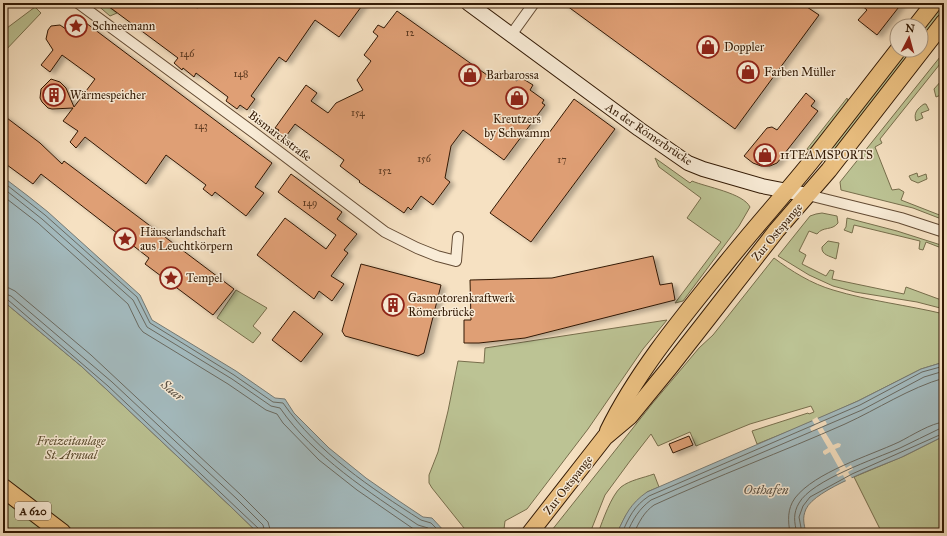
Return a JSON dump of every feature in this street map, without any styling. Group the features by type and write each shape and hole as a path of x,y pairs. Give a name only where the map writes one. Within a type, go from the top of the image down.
{"highway":[{"name":"A 620","path":"3,488 62,533"}],"main road":[{"path":"922,18 934,3"},
{"name":"Zur Ostspange","path":"530,533 605,438 630,416 670,367 944,22"},
{"name":"Zur Ostspange","path":"605,438 620,406 662,345 696,300 813,158 892,58"}],"street":[{"name":"Bismarckstraße","path":"78,3 257,135 385,232 417,248 437,256 456,261 458,237"},
{"name":"An der Römerbrücke","path":"468,3 639,129 688,163 704,169 785,191 808,195 900,218 944,232"},
{"path":"511,35 534,3"}],"green space":[{"path":"95,3 104,3 117,13 110,16"},
{"path":"941,3 944,3 944,14 929,33 929,18"},
{"path":"35,7 41,13 3,53 3,31"},
{"path":"944,52 944,59 880,139 882,143 875,147 892,190 899,189 904,192 901,200 942,216 944,212 944,220 913,208 841,190 840,182"},
{"path":"899,58 910,58 826,163 823,160"},
{"path":"944,79 944,88 941,90 943,94 936,97 934,89"},
{"path":"847,98 848,102 809,150 807,149"},
{"path":"924,104 926,104 929,110 921,113 923,118 916,121 915,116 917,111"},
{"path":"655,158 690,183 692,181 732,194 746,202 750,207 739,226 683,301 675,303 721,242 687,218 701,198 659,167"},
{"path":"917,173 918,177 926,174 927,179 918,183 911,180 909,176"},
{"path":"822,213 837,216 838,223 833,227 822,230 817,234 809,231 799,251 806,255 802,264 826,276 830,270 834,271 832,279 904,294 906,287 944,301 944,309 917,302 855,292 833,286 809,275 778,256 810,216"},
{"path":"847,218 897,231 944,246 944,249 926,242 923,250 919,249 920,241 854,225 852,233 844,230 846,227"},
{"path":"828,241 839,243 836,259 826,255 822,250 822,247"},
{"path":"774,258 802,277 825,287 860,297 944,314 944,362 921,369 858,401 757,444 752,431 814,412 811,406 750,424 696,446 690,432 658,446 651,434 605,495 590,533 551,533 652,404 699,348 713,335"},
{"path":"236,290 267,308 253,326 261,333 253,343 217,318"},
{"name":"Freizeitanlage St. Arnual","path":"3,301 81,366 258,533 74,533 3,479"},
{"path":"667,320 643,349 588,429 527,509 505,521 504,529 501,532 497,530 492,533 468,533 429,483 429,475 438,452 458,361 484,363 485,348"},
{"path":"944,436 944,533 882,533 854,477 904,456"},
{"path":"654,474 659,487 647,492 626,515 617,533 598,533 617,491 632,481"},
{"path":"3,496 47,533 6,533 3,530"}],"water":[{"name":"Saar","path":"3,177 48,212 140,295 152,320 236,371 275,398 285,399 294,413 329,448 366,478 399,501 423,517 432,518 446,533 258,533 81,366 3,301"},
{"name":"Osthafen","path":"944,362 944,436 902,457 835,486 812,501 805,512 804,524 806,533 617,533 629,510 636,501 647,492 858,401 921,369"}],"pier":[{"path":"817,417 820,422 825,420 827,424 822,427 833,445 838,443 841,444 840,447 835,449 846,468 851,465 853,469 848,472 853,480 847,483 843,475 838,477 836,473 840,470 830,452 825,455 823,453 823,451 828,448 817,429 812,432 810,428 815,425 812,420"}],"building":[{"path":"104,3 191,3 197,8 205,3 364,3 339,37 315,20 286,62 279,57 251,96 255,99 247,110 240,105 237,109 226,101 228,97 196,73 194,77 183,68 182,70 174,63 178,58"},
{"path":"563,3 801,3 819,15 735,129"},
{"path":"859,3 902,3 877,35 858,20 867,10"},
{"path":"397,11 494,80 499,72 502,74 504,72 517,81 520,77 533,85 530,90 544,100 542,103 545,105 504,160 463,130 451,146 445,178 450,182 433,205 421,196 411,210 408,207 404,213 359,182 360,181 340,166 344,160 295,124 281,143 274,137 279,130 275,128 306,85 317,93 311,101 328,113 336,103 363,90 357,80 371,61 364,55 378,36 373,32 378,25 384,28"},
{"path":"86,23 272,163 255,187 264,193 246,216 215,192 212,196 203,189 206,185 166,155 146,184 85,137 76,148 70,142 78,131 63,121 73,108 48,108 40,98 41,89 51,79 60,82 66,88 74,107 95,79 62,55 50,72 41,65 53,50 46,39 48,30 51,26 60,25 76,36"},
{"path":"806,93 815,101 811,106 818,111 777,163 770,166 761,166 753,163 744,156 767,128 772,127 777,130"},
{"path":"574,99 615,129 531,242 490,213"},
{"path":"3,115 40,143 62,164 64,161 234,289 213,315 145,264 149,258 41,174 33,184 3,162"},
{"path":"291,174 342,212 337,219 357,234 344,250 348,253 331,276 344,284 332,301 319,291 314,299 257,255 285,218 326,249 336,235 278,192"},
{"path":"653,256 660,285 672,283 675,300 525,338 479,343 464,343 464,320 471,320 470,280 552,278"},
{"name":"Gasmotorenkraftwerk Römerbrücke","path":"361,264 441,285 424,353 418,356 345,336 342,331"},
{"path":"294,311 323,334 301,362 272,340"},
{"path":"689,436 693,445 673,453 669,444"}],"place":[{"name":"Schneemann","path":"76,26"},
{"name":"Doppler","path":"708,47"},
{"name":"Farben Müller","path":"748,72"},
{"name":"Barbarossa","path":"470,75"},
{"name":"Wärmespeicher","path":"54,95"},
{"name":"Kreutzers by Schwamm","path":"517,98"},
{"name":"11TEAMSPORTS","path":"765,155"},
{"name":"Häuserlandschaft aus Leuchtkörpern","path":"125,239"},
{"name":"Tempel","path":"171,278"},
{"name":"Gasmotorenkraftwerk Römerbrücke","path":"393,305"}]}
